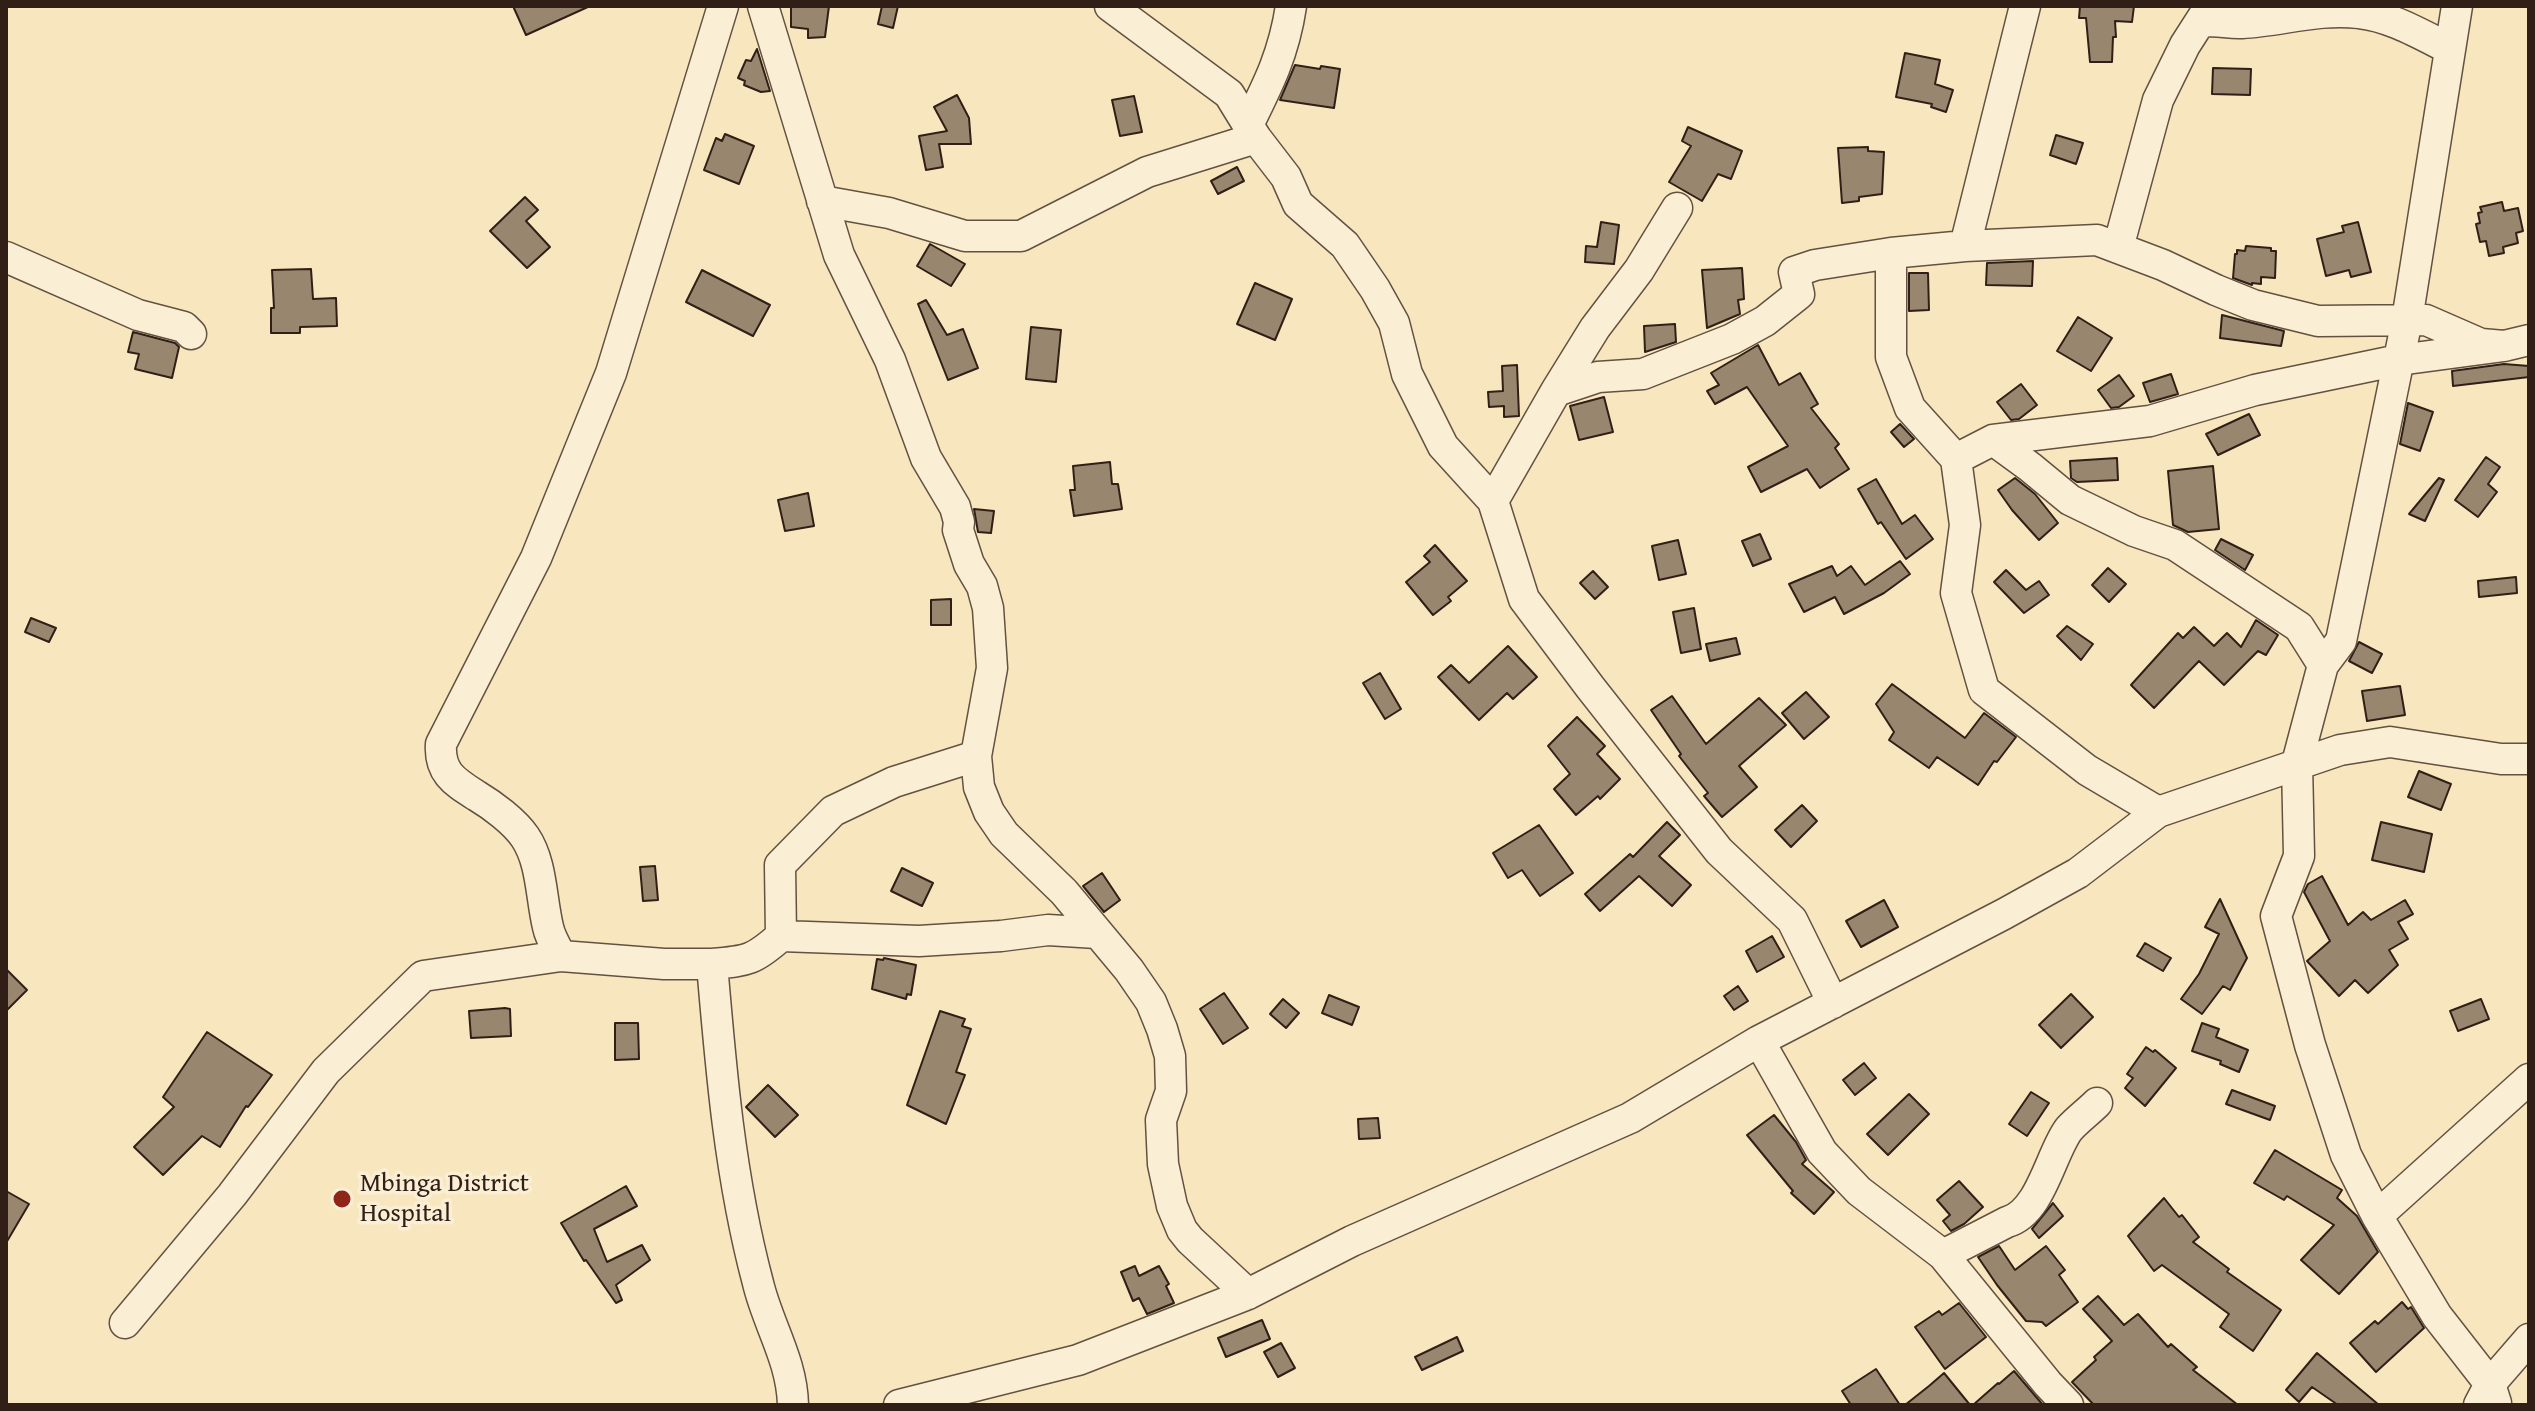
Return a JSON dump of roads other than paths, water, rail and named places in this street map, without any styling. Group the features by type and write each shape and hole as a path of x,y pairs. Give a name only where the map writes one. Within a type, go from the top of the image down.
{"street":[{"path":"561,956 549,931 536,864 526,838 479,797 451,780 443,764 441,744 536,558 611,373 723,6"},
{"path":"763,6 839,255 890,360 926,458 955,507 958,530 969,564 982,586 988,608 992,668 976,756 979,787 989,812 1004,834 1064,892 1129,970 1151,1002 1170,1056 1171,1091 1161,1120 1163,1164 1172,1206 1182,1230 1248,1294"},
{"path":"1110,6 1229,94 1286,177 1298,204 1345,245 1394,323 1407,374 1443,446 1493,501 1524,599 1719,851 1792,920 1833,1003"},
{"path":"822,201 889,213 965,236 1021,236 1147,172 1252,131 1288,31 1291,6"},
{"path":"1965,246 2025,6"},
{"path":"2457,6 2407,320 2341,641 2323,665 2297,763 2299,856 2276,916 2310,1045 2346,1155 2377,1216 2488,1398 2529,1339"},
{"path":"2118,248 2158,100 2185,45 2205,14 2240,23 2316,13 2360,13 2403,26 2450,49"},
{"path":"1493,501 1595,328 1639,270 1677,208"},
{"path":"1556,391 1598,377 1643,374 1732,339 1765,321 1799,294 1794,272 1815,265 1891,253 1965,246 2097,240 2253,305 2305,318 2318,321 2426,320 2481,344 2517,343"},
{"path":"1891,253 1891,357 1910,408 1956,459 1965,525 1956,593 1984,690 2087,770 2158,812"},
{"path":"6,257 138,315 184,327 191,334"},
{"path":"1956,459 1993,440 2150,421 2255,390 2399,360 2517,343"},
{"path":"1993,440 2070,500 2134,531 2175,545 2299,627 2323,665"},
{"path":"899,1405 1078,1360 1248,1294 1352,1241 1630,1118 1759,1041 2078,873 2158,812 2340,750 2390,742 2501,759 2529,759"},
{"path":"781,936 780,865 833,811 894,782 976,756"},
{"path":"125,1323 232,1195 326,1071 423,976 561,956 664,964 745,961 760,955 781,936 919,941 1048,930 1097,933"},
{"path":"712,964 722,1088 736,1181 758,1285 787,1361 793,1405"},
{"path":"1759,1041 1822,1152 1859,1191 1943,1255 2068,1405"},
{"path":"2377,1216 2529,1079"},
{"path":"1943,1255 2016,1220 2040,1190 2068,1130 2097,1103"}],"place":[{"name":"Mbinga District Hospital","path":"342,1199"}]}
